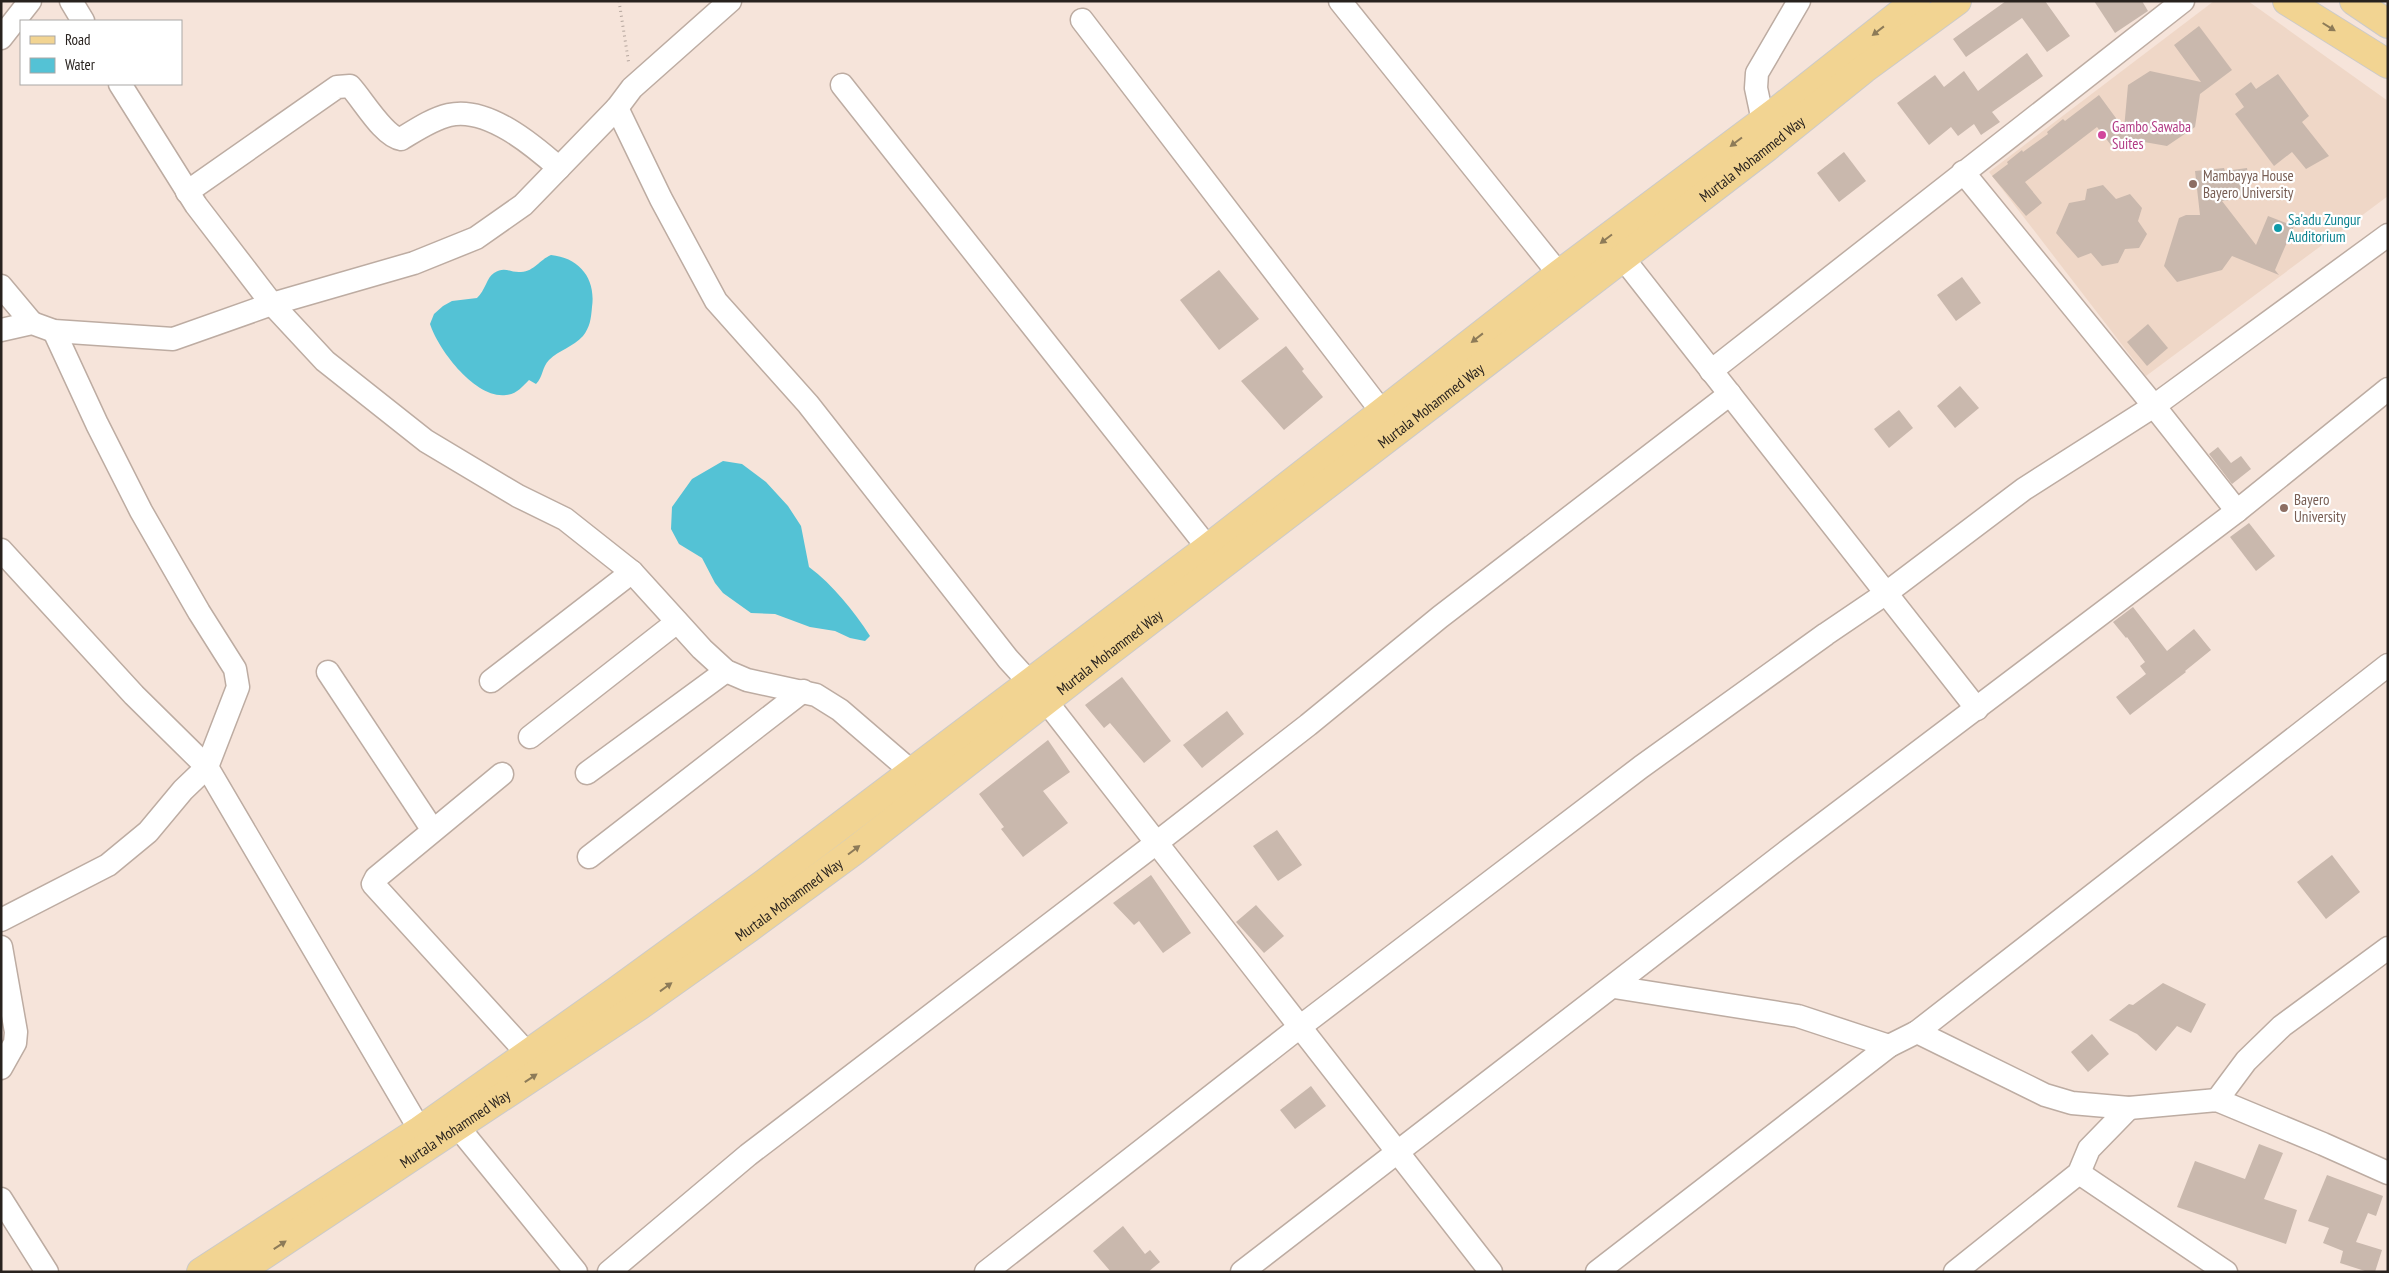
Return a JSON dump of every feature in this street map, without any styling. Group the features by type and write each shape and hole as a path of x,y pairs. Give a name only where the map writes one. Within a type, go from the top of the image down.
{"main road":[{"name":"Murtala Mohammed Way","path":"238,1272 639,1006 854,851 1208,548 1559,274 1763,121 1916,1"},
{"name":"Murtala Mohammed Way","path":"201,1272 420,1130 615,992 912,772 1038,692 1623,258 1864,70 1956,1"},
{"path":"2287,1 2388,64"},
{"path":"2354,1 2388,24"}],"street":[{"path":"1,38 30,1"},
{"path":"71,1 82,20"},
{"path":"1,286 32,322 54,331 173,339 272,304 414,263 476,238 523,205 617,108 632,88 730,1"},
{"path":"1340,1 1559,274"},
{"path":"1763,121 1756,88 1757,73 1799,1"},
{"path":"1711,371 2183,1"},
{"path":"1082,20 1382,412"},
{"path":"121,85 187,192 272,304 325,361 426,441 518,496 565,519 632,572 702,650 726,671 747,680 816,695 840,710 912,772"},
{"path":"842,85 1208,548"},
{"path":"187,192 337,87 350,86 394,138 401,138 449,114 468,114 495,122 526,138 560,168"},
{"path":"617,108 661,199 716,301 808,404 1008,659 1038,692 1155,844 1301,1026 1396,1152 1491,1272"},
{"path":"1963,172 2237,511"},
{"path":"986,1272 1301,1026 1641,767 1826,634 1886,594 2024,489 2154,406 2388,235"},
{"path":"1623,258 1977,709"},
{"path":"1,330 32,322"},
{"path":"1,920 108,865 148,832 182,790 207,767 238,687 235,669 198,612 141,510 97,424 54,331"},
{"path":"1242,1272 1790,850 2237,511 2388,390"},
{"path":"609,1272 748,1155 1155,844 1308,725 1440,617 1730,394"},
{"path":"1,550 134,695 207,767 420,1130"},
{"path":"491,681 632,572"},
{"path":"530,738 677,622"},
{"path":"1597,1272 1889,1046 1917,1032 2388,665"},
{"path":"587,773 726,671"},
{"path":"328,672 432,830"},
{"path":"589,857 803,691"},
{"path":"502,774 432,830 376,878 373,884 527,1053"},
{"path":"1,948 16,1032 15,1043 1,1068"},
{"path":"2218,1100 2246,1061 2282,1026 2388,948"},
{"path":"1614,987 1798,1016 1889,1046"},
{"path":"1917,1032 2045,1095 2072,1102 2129,1108 2218,1100 2388,1173"},
{"path":"1955,1272 2079,1173 2089,1149 2129,1108"},
{"path":"458,1127 576,1272"},
{"path":"2079,1173 2226,1272"},
{"path":"1,1199 47,1272"}],"path":[{"path":"619,1 632,88"}],"shaded area":[{"name":"Mambayya House Bayero University","path":"2214,1 2248,1 2388,101 2388,196 2146,376 1989,172"}],"water":[{"path":"551,255 570,260 578,265 588,279 593,297 591,319 587,329 579,340 549,360 536,384 529,380 516,392 506,395 494,394 482,389 470,381 449,359 430,324 434,314 452,301 477,298 494,273 504,270 526,271"},
{"path":"723,461 742,464 766,482 788,506 801,526 809,567 835,590 857,617 870,636 865,641 850,638 835,631 810,627 775,614 751,613 723,593 715,583 702,558 679,544 671,529 672,507 692,479"}],"building":[{"path":"2006,1 2045,1 2070,36 2047,52 2022,18 1966,57 1953,39"},
{"path":"2094,1 2142,1 2148,11 2115,33"},
{"path":"2199,26 2232,70 2200,94 2195,127 2167,146 2127,139 2114,149 2097,127 2025,182 2042,203 2026,216 1992,176 2022,150 2023,152 2048,134 2047,132 2063,119 2065,121 2099,95 2124,129 2128,85 2150,71 2201,82 2174,45"},
{"path":"2027,53 2043,76 1992,112 2000,122 1981,135 1974,124 1958,136 1951,127 1929,145 1897,103 1935,75 1944,87 1964,71 1978,91"},
{"path":"2278,74 2309,116 2302,122 2329,156 2306,169 2292,152 2274,166 2235,114 2244,107 2235,94 2251,82 2256,89"},
{"path":"1844,152 1866,181 1839,202 1817,173"},
{"path":"2224,168 2225,171 2247,168 2252,197 2222,201 2256,245 2268,216 2294,226 2275,270 2279,275 2232,256 2222,270 2177,282 2164,266 2179,218 2186,215 2200,215 2195,171"},
{"path":"2103,185 2116,199 2130,194 2142,208 2138,221 2147,234 2139,248 2125,249 2118,263 2102,266 2091,253 2078,258 2056,233 2069,203 2085,200 2087,189"},
{"path":"1219,270 1259,319 1219,350 1180,300"},
{"path":"1962,277 1981,303 1956,321 1937,295"},
{"path":"2148,324 2168,348 2147,366 2127,342"},
{"path":"1286,346 1304,369 1302,371 1323,397 1284,430 1241,381"},
{"path":"1960,386 1979,408 1955,428 1937,406"},
{"path":"1899,410 1913,428 1889,448 1874,429"},
{"path":"2218,447 2231,463 2241,456 2251,469 2232,484 2209,454"},
{"path":"2249,523 2275,556 2256,571 2230,537"},
{"path":"2133,607 2167,651 2194,629 2211,650 2186,672 2130,715 2116,697 2146,674 2140,666 2145,662 2127,637 2113,622"},
{"path":"1122,677 1171,741 1144,763 1110,723 1104,728 1085,705"},
{"path":"1227,711 1244,734 1202,768 1183,745"},
{"path":"1048,740 1070,772 1043,791 1068,823 1023,857 1001,829 1004,827 979,794"},
{"path":"1277,830 1302,865 1278,881 1253,846"},
{"path":"2332,855 2360,892 2326,919 2297,882"},
{"path":"1151,875 1191,933 1163,953 1139,921 1134,925 1113,903"},
{"path":"1256,905 1284,936 1264,953 1236,922"},
{"path":"2163,983 2206,1004 2191,1033 2177,1026 2156,1051 2137,1034 2109,1020 2129,1004 2133,1005"},
{"path":"2092,1034 2109,1054 2088,1072 2071,1052"},
{"path":"1311,1086 1326,1106 1295,1129 1280,1110"},
{"path":"2259,1144 2283,1153 2264,1199 2297,1210 2286,1244 2177,1207 2195,1161 2245,1179"},
{"path":"2327,1175 2383,1196 2376,1216 2368,1213 2356,1242 2382,1250 2375,1272 2368,1272 2340,1263 2343,1251 2323,1243 2329,1228 2308,1221"},
{"path":"1123,1226 1145,1254 1150,1250 1160,1262 1148,1272 1111,1272 1093,1251"}],"place":[{"name":"Gambo Sawaba Suites","path":"2102,135"},
{"name":"Mambayya House Bayero University","path":"2193,184"},
{"name":"Sa'adu Zungur Auditorium","path":"2278,228"},
{"name":"Bayero University","path":"2284,508"}]}
